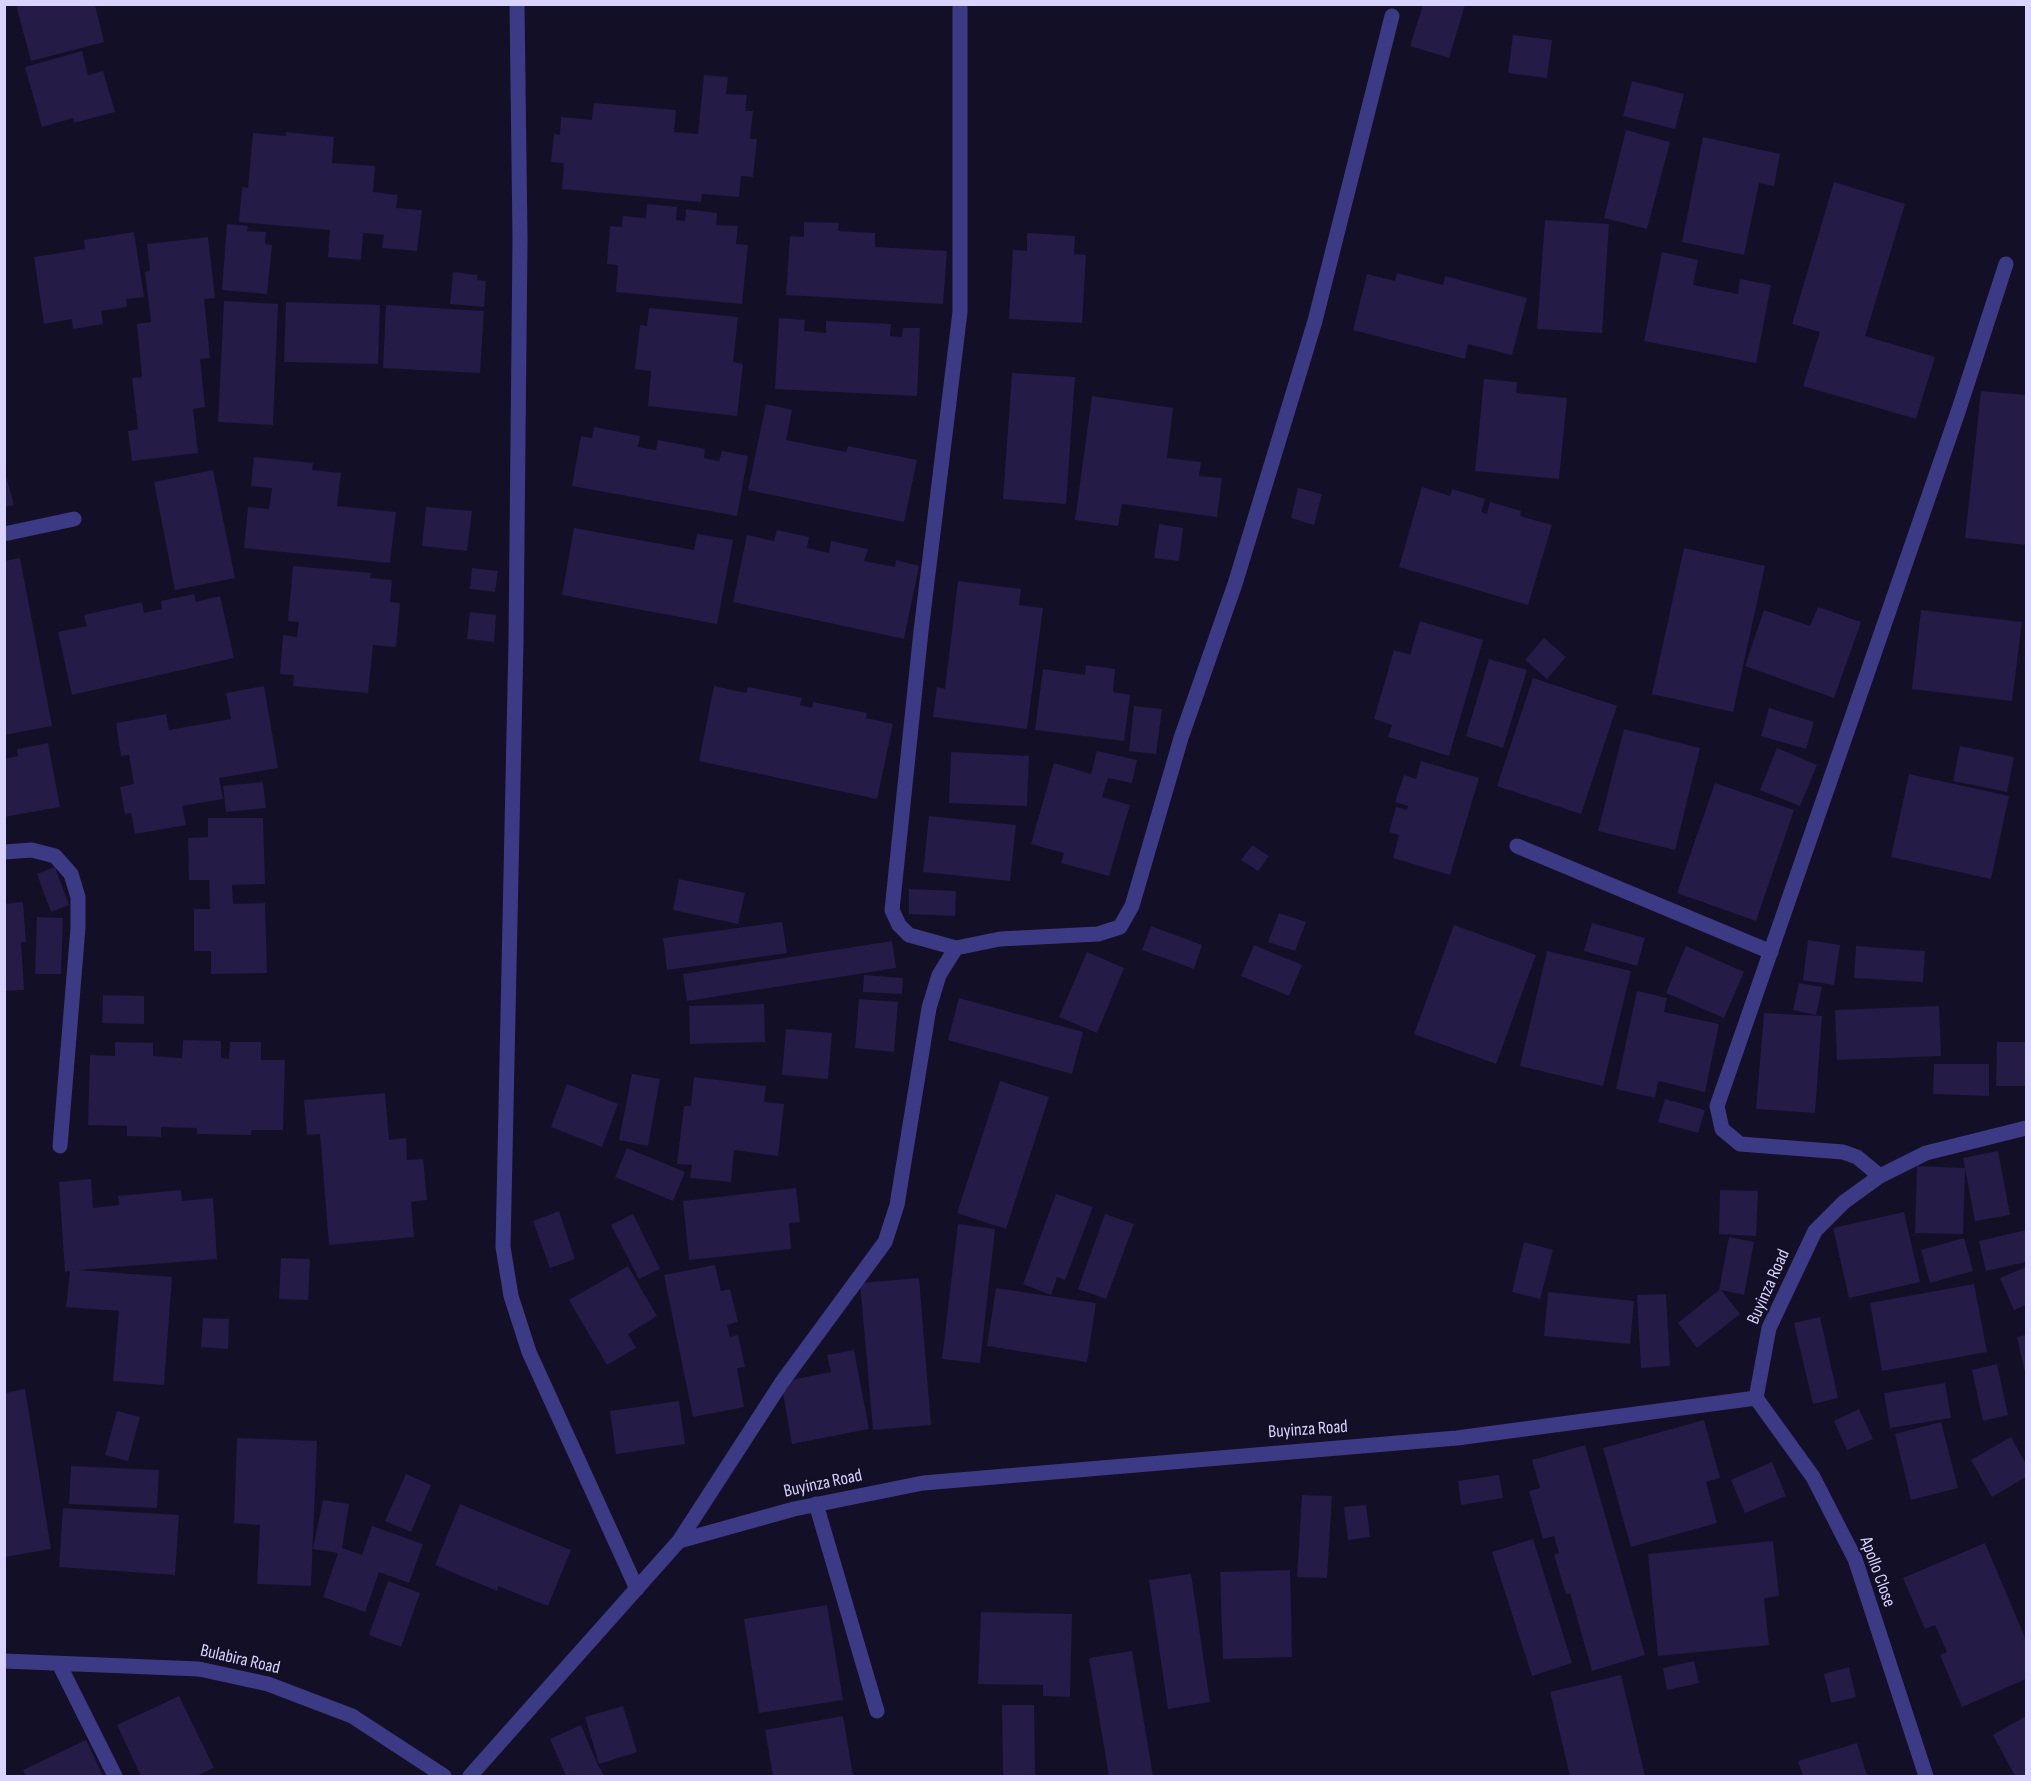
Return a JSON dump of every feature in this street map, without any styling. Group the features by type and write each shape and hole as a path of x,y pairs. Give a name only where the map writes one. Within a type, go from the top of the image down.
{"street":[{"path":"517,4 520,251 516,618 502,1247 511,1296 529,1352 637,1589"},
{"path":"960,4 960,312 920,643 892,909 899,925 909,935 956,948 1000,939 1098,934 1120,927 1132,906 1181,738 1234,584 1315,321 1392,16"},
{"path":"1880,1176 1857,1157 1843,1152 1740,1144 1722,1129 1718,1106 1959,409 2006,264"},
{"path":"4,534 74,519"},
{"path":"1517,846 1771,952"},
{"path":"4,852 32,850 55,856 71,874 78,897 78,928 60,1146"},
{"path":"470,1776 528,1714 679,1541 782,1382 889,1234 897,1205 929,1008 939,975 956,948"},
{"name":"Buyinza Road","path":"679,1541 816,1504 923,1482 1457,1438 1756,1398 1769,1328 1815,1231 1844,1202 1880,1176 1926,1153 2026,1128"},
{"name":"Apollo Close","path":"1756,1398 1813,1477 1855,1559 1926,1776"},
{"path":"816,1504 878,1711"},
{"name":"Bulabira Road","path":"4,1661 199,1669 268,1684 352,1716 444,1776"},
{"path":"59,1664 115,1776"}],"building":[{"path":"16,5 95,5 104,42 31,61"},
{"path":"1423,5 1465,5 1449,58 1410,46"},
{"path":"1513,35 1552,40 1547,78 1508,73"},
{"path":"82,51 88,75 103,71 115,112 74,123 73,118 42,127 25,67"},
{"path":"704,75 728,77 726,94 747,95 745,111 753,111 750,139 757,139 753,177 741,176 739,197 702,194 701,202 562,189 564,163 551,162 554,134 560,135 561,117 592,120 594,103 676,110 674,132 698,134"},
{"path":"1632,81 1684,94 1675,129 1623,116"},
{"path":"1626,130 1670,142 1647,229 1604,218"},
{"path":"286,132 334,137 332,163 375,166 373,192 398,195 396,208 422,210 417,251 382,248 384,235 363,233 361,260 328,257 330,230 239,222 242,187 248,188 253,133 286,136"},
{"path":"1703,137 1780,154 1774,186 1759,183 1744,255 1682,242"},
{"path":"1834,182 1905,204 1865,336 1935,357 1916,419 1803,386 1820,332 1792,324"},
{"path":"647,204 677,207 676,220 685,221 686,209 717,213 716,225 738,226 736,244 748,245 742,304 616,292 618,265 607,264 610,226 622,227 623,216 646,218"},
{"path":"1545,220 1609,224 1602,333 1537,329"},
{"path":"804,222 839,223 838,231 875,233 875,247 947,251 943,304 786,295 790,236 804,237"},
{"path":"227,224 248,226 247,231 266,232 265,244 272,245 267,294 222,290"},
{"path":"134,232 144,297 126,299 127,307 101,311 103,324 73,329 72,319 44,324 34,257 85,249 84,240"},
{"path":"1027,233 1075,236 1074,254 1086,255 1082,323 1009,319 1013,250 1027,251"},
{"path":"208,237 215,298 204,299 210,358 200,359 205,407 193,409 198,453 132,461 128,431 138,429 132,378 142,377 137,324 151,322 145,272 150,271 147,244"},
{"path":"1662,252 1698,260 1693,285 1738,294 1740,279 1771,285 1756,363 1644,341"},
{"path":"453,272 478,275 477,280 486,281 484,307 450,304"},
{"path":"1397,273 1443,285 1445,276 1527,298 1512,355 1468,344 1465,359 1353,330 1367,274 1395,281"},
{"path":"224,301 278,304 273,425 218,422"},
{"path":"286,302 380,305 378,364 284,362"},
{"path":"386,305 484,311 480,373 383,368"},
{"path":"649,308 738,317 733,362 743,364 737,416 648,406 651,371 635,369 640,325 647,326"},
{"path":"779,318 805,320 804,331 826,333 826,321 891,324 890,336 902,337 903,328 920,328 917,396 775,389"},
{"path":"1012,373 1075,377 1066,504 1003,499"},
{"path":"1484,379 1517,382 1516,393 1567,398 1559,479 1475,471"},
{"path":"1981,391 2026,395 2026,545 1965,538"},
{"path":"1092,396 1173,408 1167,458 1201,462 1199,476 1222,478 1217,517 1122,504 1118,526 1075,520"},
{"path":"766,404 792,410 786,440 846,452 848,446 917,460 904,522 748,490"},
{"path":"594,427 640,436 638,447 656,450 658,440 705,449 704,458 719,461 722,451 748,456 737,516 572,486 581,436 592,438"},
{"path":"254,457 313,463 312,470 341,473 337,506 396,512 390,563 244,548 248,507 269,509 272,488 251,486"},
{"path":"4,469 14,505 4,507"},
{"path":"213,470 235,578 175,590 154,482"},
{"path":"1422,487 1450,496 1452,489 1485,499 1481,512 1487,514 1490,502 1521,511 1520,516 1552,525 1528,605 1399,567"},
{"path":"1298,488 1322,494 1314,525 1291,518"},
{"path":"426,507 472,511 467,551 422,546"},
{"path":"1159,524 1183,528 1179,561 1154,558"},
{"path":"574,528 694,550 697,534 733,540 717,624 562,595"},
{"path":"777,530 809,537 807,548 829,553 831,541 868,549 864,561 895,567 896,560 919,566 904,639 733,602 747,535 774,541"},
{"path":"1684,548 1765,566 1733,712 1652,694"},
{"path":"20,558 52,726 4,735 4,561"},
{"path":"293,566 371,573 370,578 392,580 390,602 400,603 396,647 373,645 368,693 293,686 294,675 280,674 283,635 297,637 299,622 288,621"},
{"path":"472,568 498,571 495,592 470,589"},
{"path":"958,581 1021,589 1019,605 1043,608 1027,729 933,717 937,687 945,689"},
{"path":"194,594 196,602 220,596 234,658 72,695 58,632 87,626 84,615 142,602 144,613 162,609 161,601"},
{"path":"1818,607 1861,622 1834,698 1745,666 1764,610 1810,626"},
{"path":"1921,610 2022,622 2012,701 1912,689"},
{"path":"470,612 496,615 494,642 467,639"},
{"path":"1420,621 1483,640 1449,756 1388,737 1392,725 1374,719 1394,650 1410,655"},
{"path":"1544,638 1566,657 1547,679 1525,660"},
{"path":"1489,659 1527,670 1503,748 1466,736"},
{"path":"1086,665 1115,669 1113,692 1130,695 1124,741 1035,730 1043,669 1085,675"},
{"path":"1533,678 1617,706 1581,814 1497,786"},
{"path":"264,686 278,768 219,778 223,799 182,806 186,825 135,834 131,813 125,814 120,787 134,784 129,755 121,756 116,723 166,714 169,730 231,719 226,693"},
{"path":"714,686 746,693 748,687 802,698 800,705 812,708 813,702 867,713 866,718 893,724 877,799 699,761"},
{"path":"1134,706 1162,709 1156,754 1129,751"},
{"path":"1769,708 1814,722 1806,749 1761,736"},
{"path":"1624,729 1700,748 1675,850 1598,831"},
{"path":"48,743 60,807 4,817 4,759 18,756 17,749"},
{"path":"1960,746 2014,757 2007,792 1953,781"},
{"path":"1777,748 1817,765 1800,806 1760,790"},
{"path":"1097,751 1137,760 1132,783 1108,778 1102,797 1130,805 1109,876 1061,863 1064,853 1031,844 1054,763 1091,774"},
{"path":"951,752 1029,756 1027,806 949,803"},
{"path":"1421,761 1479,778 1450,875 1393,858 1399,835 1389,832 1396,807 1407,810 1408,806 1395,802 1404,775 1416,779"},
{"path":"1909,774 2009,796 1991,879 1891,857"},
{"path":"263,782 266,808 226,812 223,786"},
{"path":"1715,783 1794,810 1756,921 1677,893"},
{"path":"929,816 1016,825 1010,881 923,872"},
{"path":"208,818 263,818 265,884 232,885 233,904 265,903 267,973 211,974 211,951 194,951 194,909 210,909 209,880 189,880 188,838 208,837"},
{"path":"1252,845 1269,856 1258,871 1241,860"},
{"path":"55,867 69,905 51,912 37,874"},
{"path":"679,879 745,893 738,924 673,910"},
{"path":"909,889 956,891 955,916 909,914"},
{"path":"23,902 26,942 21,942 24,990 4,991 4,904"},
{"path":"1279,913 1306,922 1295,951 1268,942"},
{"path":"37,917 63,918 61,974 35,974"},
{"path":"782,922 787,953 667,970 663,938"},
{"path":"1592,923 1645,938 1637,966 1584,951"},
{"path":"1454,925 1536,955 1496,1064 1414,1034"},
{"path":"1151,926 1202,945 1194,969 1142,950"},
{"path":"1808,940 1840,945 1834,985 1803,980"},
{"path":"892,941 896,968 687,1001 683,974"},
{"path":"1254,945 1302,965 1289,996 1241,976"},
{"path":"1686,946 1744,972 1724,1018 1666,993"},
{"path":"1856,946 1925,951 1923,982 1854,978"},
{"path":"1547,951 1631,971 1603,1086 1520,1066"},
{"path":"1087,952 1124,968 1097,1033 1059,1017"},
{"path":"864,975 903,978 902,994 863,992"},
{"path":"1799,983 1822,987 1816,1015 1793,1010"},
{"path":"1637,991 1667,998 1664,1012 1719,1024 1705,1092 1658,1081 1655,1098 1616,1089"},
{"path":"103,995 144,996 144,1024 102,1023"},
{"path":"959,998 1083,1032 1072,1074 948,1040"},
{"path":"859,999 898,1002 894,1052 855,1048"},
{"path":"764,1004 765,1042 690,1044 689,1006"},
{"path":"1939,1006 1941,1056 1837,1060 1835,1010"},
{"path":"1764,1013 1822,1016 1815,1113 1756,1109"},
{"path":"786,1029 832,1033 828,1079 782,1075"},
{"path":"183,1040 221,1041 221,1058 229,1059 230,1042 261,1042 261,1060 285,1060 283,1130 251,1130 251,1135 197,1134 197,1128 161,1127 161,1137 127,1136 127,1126 88,1125 90,1055 115,1056 115,1042 153,1043 153,1056 182,1058"},
{"path":"1997,1042 2026,1042 2026,1086 1996,1086"},
{"path":"1934,1064 1989,1064 1989,1096 1933,1094"},
{"path":"632,1074 660,1079 648,1146 619,1140"},
{"path":"694,1077 766,1086 764,1102 784,1104 778,1156 734,1150 731,1182 690,1178 692,1165 677,1164 684,1106 691,1106"},
{"path":"1000,1081 1049,1097 1006,1229 957,1213"},
{"path":"567,1084 618,1104 602,1147 551,1127"},
{"path":"385,1093 389,1140 406,1138 407,1160 423,1159 427,1200 411,1202 414,1237 329,1245 320,1134 307,1135 304,1100"},
{"path":"1665,1099 1705,1110 1698,1133 1658,1122"},
{"path":"627,1148 685,1172 673,1201 615,1177"},
{"path":"1998,1151 2010,1215 1975,1221 1963,1158"},
{"path":"1917,1166 1965,1168 1963,1234 1915,1233"},
{"path":"91,1179 93,1208 119,1205 118,1196 181,1190 182,1201 213,1198 217,1259 78,1270 172,1277 164,1385 113,1381 119,1311 66,1307 70,1271 65,1272 59,1182"},
{"path":"796,1188 800,1222 789,1223 791,1249 689,1260 683,1201"},
{"path":"1720,1190 1758,1191 1756,1236 1719,1234"},
{"path":"1056,1194 1093,1207 1065,1280 1057,1277 1051,1295 1023,1284"},
{"path":"559,1211 575,1259 550,1268 533,1221"},
{"path":"1904,1212 1920,1282 1849,1298 1833,1228"},
{"path":"633,1214 660,1269 639,1279 611,1225"},
{"path":"1105,1214 1134,1224 1106,1299 1078,1289"},
{"path":"958,1224 995,1229 980,1363 942,1359"},
{"path":"2026,1230 2026,1262 1986,1271 1979,1241"},
{"path":"1729,1237 1754,1242 1744,1295 1721,1290 1740,1314 1697,1348 1678,1323 1719,1290"},
{"path":"1964,1238 1973,1271 1930,1283 1921,1250"},
{"path":"1524,1242 1553,1250 1540,1299 1512,1292"},
{"path":"281,1258 310,1259 308,1300 279,1299"},
{"path":"715,1265 721,1291 730,1289 738,1322 727,1325 730,1337 738,1335 745,1367 737,1368 744,1407 693,1417 664,1275"},
{"path":"628,1266 657,1316 628,1334 636,1348 607,1365 569,1300"},
{"path":"2026,1267 2026,1305 2014,1310 2000,1278"},
{"path":"919,1278 931,1425 873,1430 860,1283"},
{"path":"1974,1284 1987,1352 1882,1371 1870,1303"},
{"path":"996,1288 1096,1303 1087,1362 987,1346"},
{"path":"1548,1292 1634,1301 1630,1344 1544,1336"},
{"path":"1666,1294 1670,1366 1641,1368 1637,1295"},
{"path":"1820,1317 1838,1398 1813,1404 1794,1323"},
{"path":"203,1318 229,1319 228,1349 201,1347"},
{"path":"2026,1335 2026,1377 2017,1337"},
{"path":"854,1350 869,1429 792,1444 781,1382 831,1372 827,1355"},
{"path":"1997,1364 2008,1415 1983,1421 1972,1370"},
{"path":"1945,1383 1951,1418 1890,1428 1884,1393"},
{"path":"25,1389 51,1549 5,1557 5,1393"},
{"path":"679,1401 685,1444 616,1454 610,1411"},
{"path":"1859,1409 1873,1439 1847,1450 1834,1421"},
{"path":"117,1411 140,1417 128,1461 105,1455"},
{"path":"1704,1420 1720,1478 1706,1482 1717,1523 1631,1547 1603,1448"},
{"path":"1941,1422 1958,1488 1911,1500 1895,1434"},
{"path":"2011,1437 2026,1464 2026,1477 1992,1497 1971,1460"},
{"path":"237,1438 317,1441 311,1586 257,1584 260,1525 234,1523"},
{"path":"1585,1445 1645,1655 1592,1671 1570,1593 1566,1594 1554,1555 1559,1553 1554,1536 1543,1539 1529,1491 1540,1488 1532,1460"},
{"path":"1772,1462 1786,1496 1745,1513 1731,1480"},
{"path":"71,1466 159,1470 157,1508 69,1504"},
{"path":"406,1474 431,1485 411,1532 385,1521"},
{"path":"1499,1475 1503,1498 1461,1505 1458,1481"},
{"path":"1302,1495 1332,1496 1327,1578 1297,1577"},
{"path":"323,1500 349,1504 342,1548 362,1555 372,1526 423,1544 409,1583 379,1572 365,1612 323,1597 338,1553 313,1549"},
{"path":"460,1504 571,1550 548,1606 498,1586 497,1591 435,1565"},
{"path":"1366,1505 1370,1537 1348,1540 1344,1507"},
{"path":"63,1508 179,1515 175,1575 59,1567"},
{"path":"1533,1539 1572,1663 1532,1676 1492,1552"},
{"path":"1773,1541 1779,1596 1764,1598 1769,1645 1658,1656 1648,1554"},
{"path":"1985,1543 2026,1640 2026,1679 1962,1707 1940,1655 1947,1652 1935,1625 1925,1629 1903,1578"},
{"path":"1290,1570 1292,1657 1223,1659 1220,1572"},
{"path":"1191,1574 1210,1702 1168,1709 1149,1580"},
{"path":"388,1581 420,1593 401,1647 369,1635"},
{"path":"827,1605 843,1700 759,1713 744,1619"},
{"path":"981,1612 1072,1614 1070,1697 1043,1696 1043,1685 978,1684"},
{"path":"1132,1651 1153,1776 1109,1776 1089,1658"},
{"path":"1694,1661 1699,1683 1667,1690 1663,1668"},
{"path":"1849,1667 1856,1697 1831,1703 1824,1674"},
{"path":"1621,1675 1645,1776 1570,1776 1550,1692"},
{"path":"179,1696 214,1768 196,1776 141,1776 117,1725"},
{"path":"1002,1705 1034,1705 1035,1776 1003,1776"},
{"path":"623,1706 637,1752 599,1764 585,1717"},
{"path":"843,1716 853,1776 773,1776 765,1730"},
{"path":"2026,1716 2026,1776 2015,1776 1993,1735"},
{"path":"581,1725 604,1776 566,1776 550,1739"},
{"path":"86,1740 103,1776 26,1776 23,1770"},
{"path":"1857,1743 1867,1776 1803,1776 1798,1761"}]}
